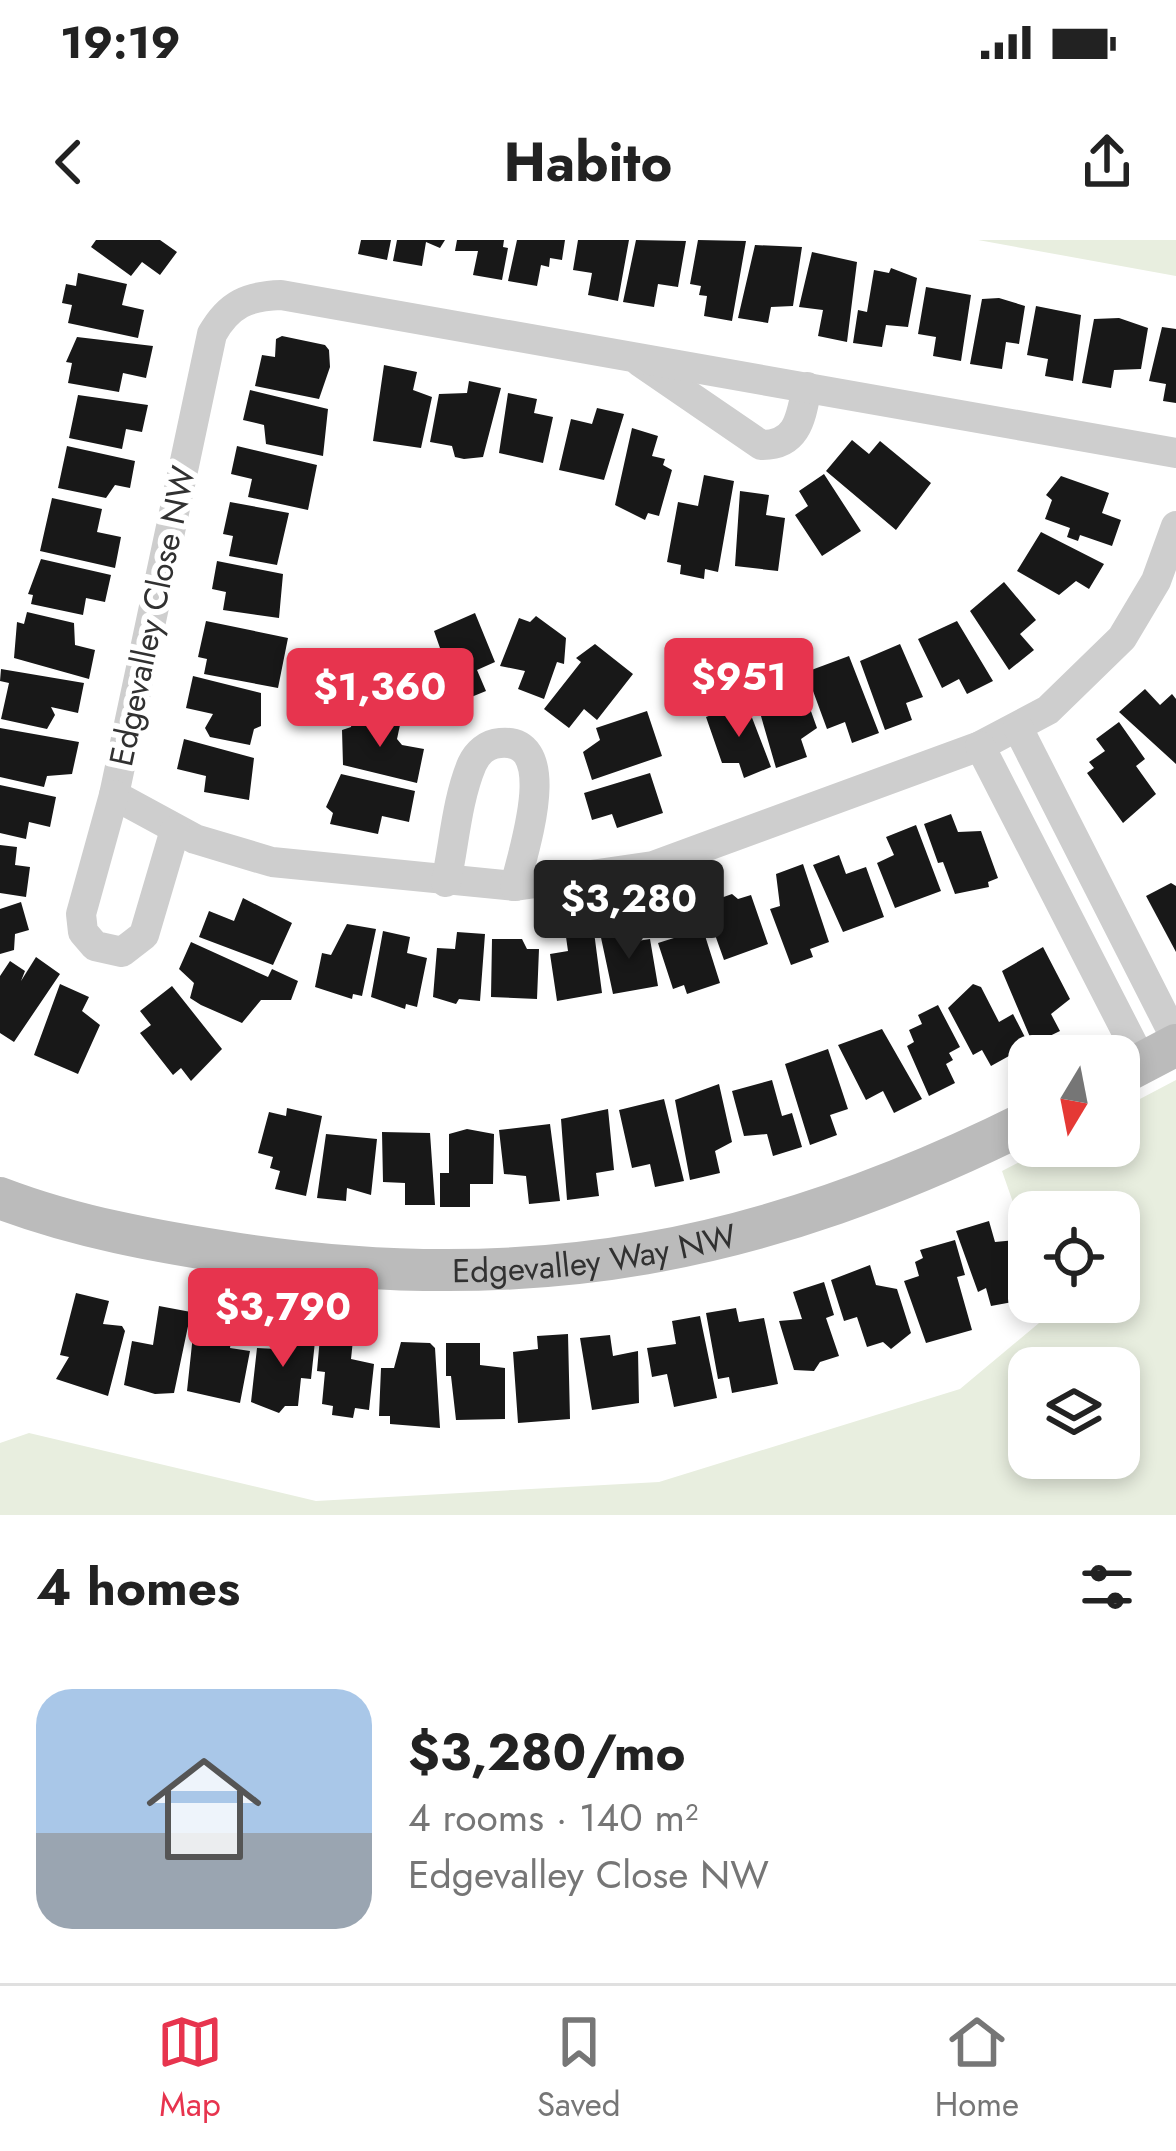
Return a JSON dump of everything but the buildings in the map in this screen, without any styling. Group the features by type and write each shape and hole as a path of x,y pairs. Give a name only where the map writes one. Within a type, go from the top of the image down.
{"street":[{"name":"Edgevalley Close NW","path":"1176,453 281,295 237,303 212,334 114,795 175,830 272,862 515,886 653,866 1018,728 1075,688 1122,638 1156,581 1176,526"},
{"name":"Edgevalley Close NW","path":"631,355 761,445 778,444 793,434 807,387"},
{"path":"1018,728 1154,1056"},
{"path":"446,882 473,760 489,746 510,744 527,754 536,772 515,886"},
{"path":"980,746 1154,1056"},
{"path":"114,795 81,914 83,932 95,946 122,952 144,935 175,830"},
{"name":"Edgevalley Way NW","path":"0,1198 120,1232 327,1267 458,1273 554,1267 670,1252 832,1209 1008,1129"}],"green space":[{"path":"978,240 1176,240 1176,276"},
{"path":"1176,1080 1176,1515 0,1515 0,1443 29,1433 316,1501 659,1482 960,1389 1008,1349 1008,1479 1140,1479 1140,1347 1010,1347 1039,1323 1140,1323 1140,1191 1009,1191 1002,1171 1010,1167 1140,1167 1140,1099"}]}
